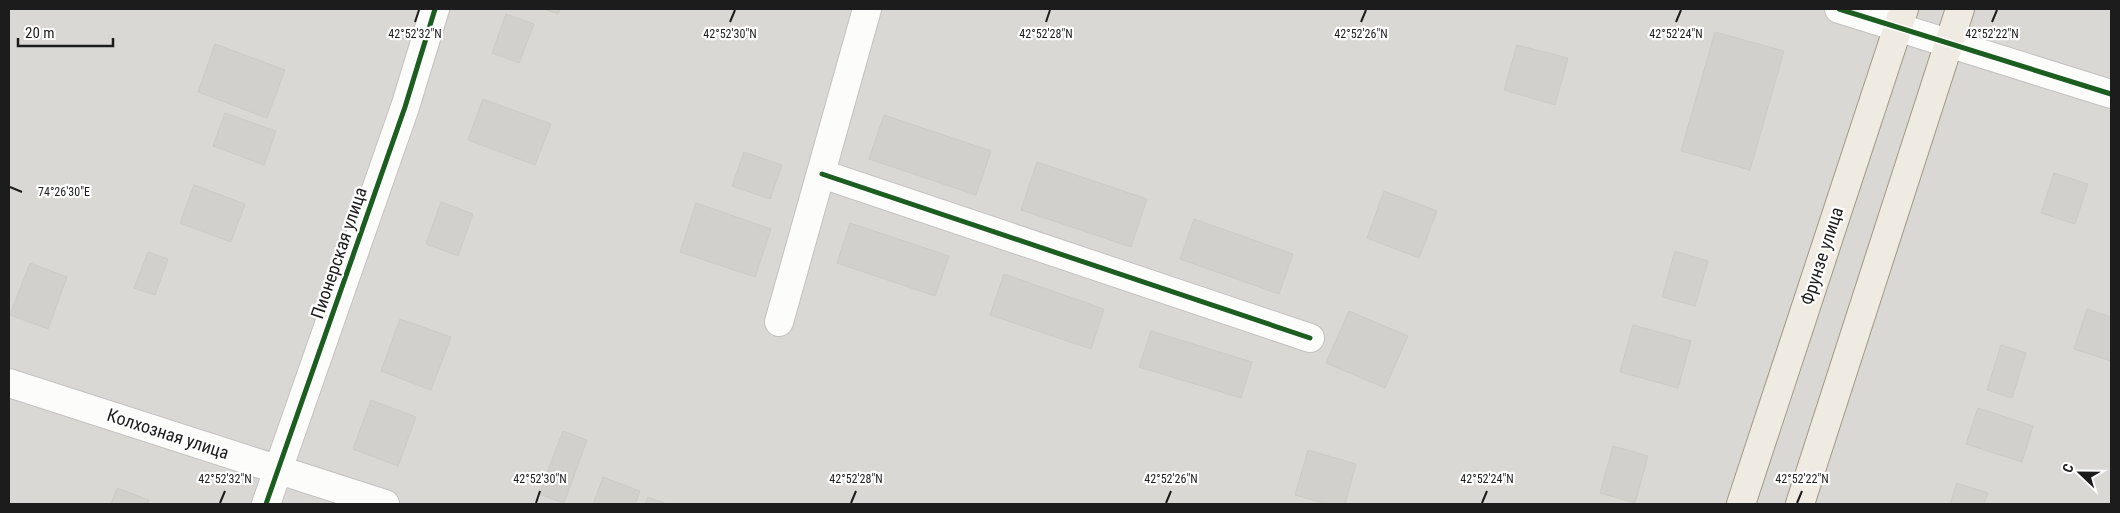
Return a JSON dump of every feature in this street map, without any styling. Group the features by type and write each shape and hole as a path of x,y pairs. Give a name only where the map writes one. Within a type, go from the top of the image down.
{"main road":[{"path":"1800,504 1960,9"},
{"name":"Фрунзе улица","path":"1741,504 1901,18"}],"street":[{"name":"Пионерская улица","path":"266,504 405,107 435,9"},
{"path":"779,322 868,9"},
{"path":"1838,9 1901,18 1948,44 2111,94"},
{"path":"822,174 1310,338"},
{"name":"Колхозная улица","path":"9,383 385,504"}],"shaded area":[{"path":"9,9 2111,9 2111,504 9,504"}],"building":[{"path":"544,9 560,9 558,14"},
{"path":"506,14 534,24 519,63 492,53"},
{"path":"1715,32 1784,51 1750,170 1681,151"},
{"path":"215,44 285,70 267,118 198,92"},
{"path":"1517,45 1568,58 1555,105 1504,90"},
{"path":"483,99 551,124 535,165 468,140"},
{"path":"225,113 276,131 264,165 213,146"},
{"path":"884,115 991,151 976,195 869,159"},
{"path":"744,152 782,165 770,199 732,186"},
{"path":"1037,162 1147,199 1131,247 1021,210"},
{"path":"2054,173 2088,184 2075,224 2041,213"},
{"path":"194,185 245,204 231,242 180,223"},
{"path":"1384,191 1437,211 1419,258 1367,238"},
{"path":"441,202 473,214 458,256 426,244"},
{"path":"696,203 771,229 755,277 680,252"},
{"path":"1194,219 1293,254 1279,294 1180,259"},
{"path":"850,223 949,256 935,296 837,263"},
{"path":"1675,251 1708,261 1695,306 1662,297"},
{"path":"148,252 168,259 155,295 134,288"},
{"path":"30,263 67,277 48,329 10,315"},
{"path":"1004,274 1104,309 1091,349 990,315"},
{"path":"2087,309 2111,317 2111,361 2074,349"},
{"path":"1349,311 1408,336 1385,388 1326,363"},
{"path":"400,319 451,337 431,390 381,371"},
{"path":"1633,325 1691,341 1678,388 1620,372"},
{"path":"1151,331 1252,362 1241,398 1139,367"},
{"path":"2001,345 2026,353 2012,398 1987,390"},
{"path":"371,400 416,417 398,466 353,449"},
{"path":"1978,408 2033,426 2022,462 1966,444"},
{"path":"563,431 587,440 564,503 539,494"},
{"path":"1613,446 1648,456 1635,503 1600,493"},
{"path":"1308,450 1356,464 1345,504 1328,504 1295,495"},
{"path":"603,477 640,491 635,504 593,504"},
{"path":"1957,483 1988,493 1984,504 1950,504"},
{"path":"117,488 149,500 147,504 111,504"},
{"path":"648,497 667,504 645,504"}],"cycle path":[{"path":"266,504 405,107 435,9"},
{"path":"1839,9 2111,94"},
{"path":"822,174 1310,338"}]}
